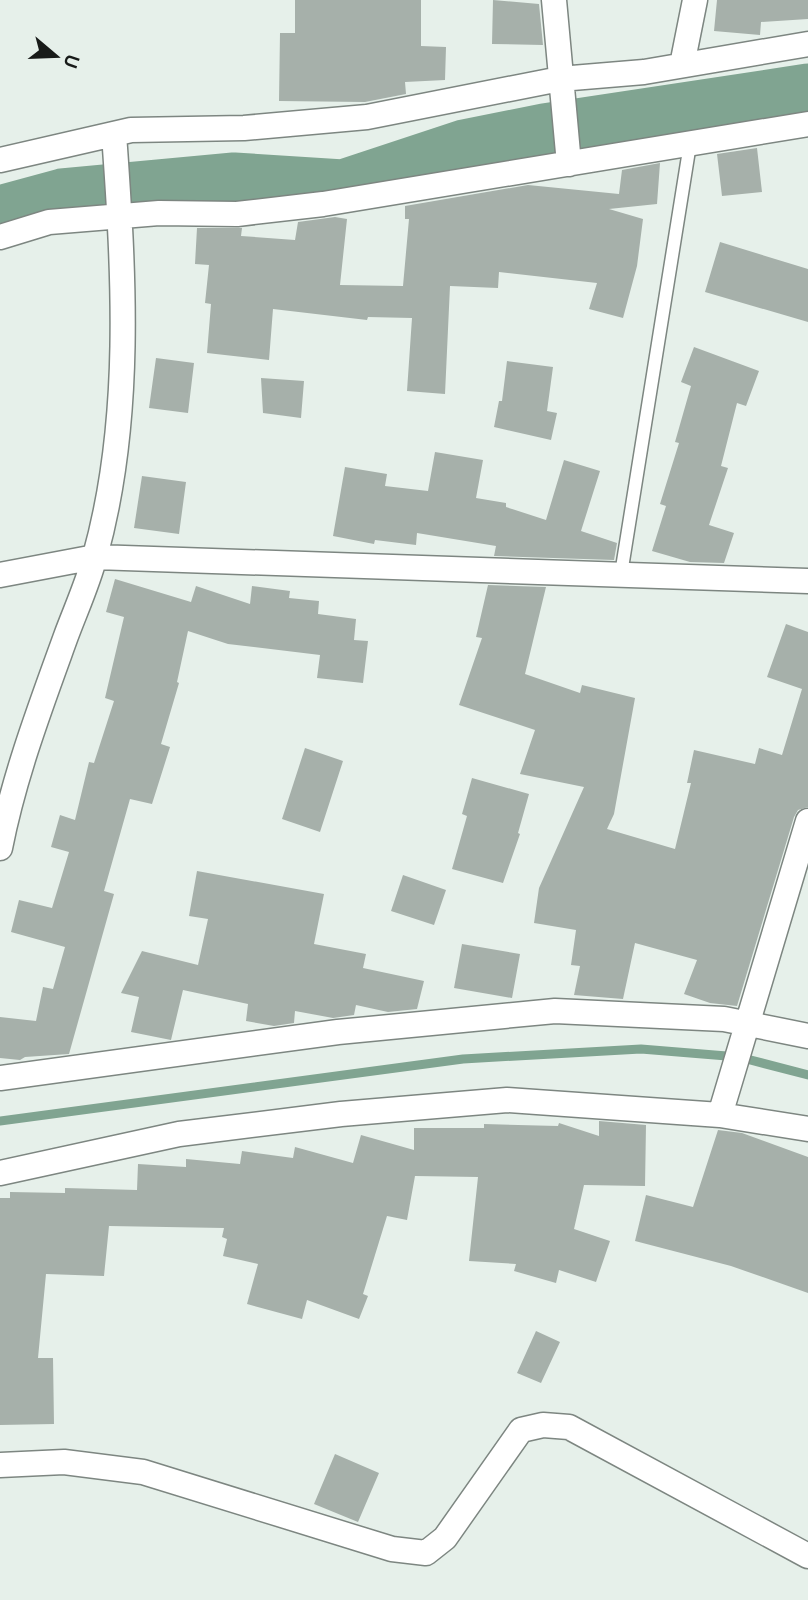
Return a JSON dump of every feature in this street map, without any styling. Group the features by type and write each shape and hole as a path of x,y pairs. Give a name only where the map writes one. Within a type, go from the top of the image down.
{"street":[{"path":"554,0 568,152"},
{"path":"682,65 695,0"},
{"path":"0,160 114,145 131,131 244,128 367,117 808,44"},
{"path":"0,237 49,222 120,211 237,214 310,206 568,152 690,144 808,124"},
{"path":"0,848 5,822 37,722 95,556 113,465 120,396 120,211 114,145"},
{"path":"0,575 95,556 808,580"},
{"path":"721,1108 808,821"},
{"path":"0,1078 338,1032 555,1011 808,1036"},
{"path":"0,1173 179,1134 341,1115 508,1100 721,1108 808,1129"},
{"path":"0,1465 64,1462 143,1472 392,1549 426,1553 444,1538 521,1430 543,1425 569,1427 808,1556"}],"lane":[{"path":"621,574 690,144"}],"building":[{"path":"295,0 421,0 421,46 446,47 445,80 405,82 406,94 365,102 279,101 280,33 295,33"},
{"path":"493,0 539,4 543,45 492,44"},
{"path":"717,0 808,0 808,19 761,22 760,35 714,31"},
{"path":"757,148 762,192 722,196 717,154"},
{"path":"660,163 657,204 609,209 643,219 637,266 623,318 589,309 597,283 499,272 498,288 450,286 445,394 407,391 412,318 368,317 367,320 273,309 269,360 207,353 211,304 205,303 209,265 195,264 197,228 242,228 241,236 295,240 298,222 335,217 347,219 340,285 403,286 409,219 405,219 405,206 528,185 619,194 622,170"},
{"path":"720,242 808,269 808,322 705,292"},
{"path":"694,347 759,371 746,406 737,403 721,466 728,468 709,525 734,533 724,563 690,562 652,551 666,506 660,504 679,443 675,442 691,386 681,382"},
{"path":"156,358 194,363 188,413 149,408"},
{"path":"507,361 553,367 547,411 557,413 551,440 494,427 499,401 502,401"},
{"path":"261,378 304,381 301,418 263,413"},
{"path":"435,452 483,460 476,498 506,503 506,507 546,520 564,460 600,471 581,531 617,543 614,560 494,556 496,546 417,533 416,545 375,540 374,544 333,536 345,467 387,474 385,486 428,491"},
{"path":"142,476 186,482 179,534 134,528"},
{"path":"115,579 191,602 196,586 250,604 252,586 290,591 289,598 319,601 318,614 356,619 354,640 368,641 363,683 317,678 320,655 228,644 188,631 177,682 179,683 161,744 170,747 152,804 130,799 104,891 114,894 69,1054 25,1057 20,1060 0,1058 0,1017 36,1021 43,987 53,989 65,947 11,932 19,900 52,908 69,852 51,847 60,815 75,820 89,762 94,763 114,701 105,698 124,617 106,612"},
{"path":"488,585 546,587 525,674 580,693 582,685 635,698 614,814 607,829 675,849 691,783 687,783 694,750 755,764 759,748 782,755 802,689 767,677 786,624 808,632 808,807 798,810 794,817 737,1006 710,1003 684,994 697,960 635,943 623,999 574,995 580,966 571,965 576,930 534,923 539,888 584,787 520,774 535,730 459,705 482,638 476,637"},
{"path":"305,748 343,761 320,832 282,819"},
{"path":"472,778 529,794 518,833 520,834 503,883 452,869 467,816 462,814"},
{"path":"197,871 324,894 314,944 366,954 363,968 424,981 417,1009 388,1012 356,1005 354,1015 333,1018 295,1011 294,1023 274,1026 246,1021 248,1004 183,990 171,1040 131,1032 139,997 121,993 142,951 198,965 208,919 189,916"},
{"path":"403,875 446,890 434,925 391,911"},
{"path":"462,944 520,954 512,998 454,988"},
{"path":"599,1121 646,1125 645,1186 584,1185 574,1229 610,1241 596,1282 559,1270 556,1283 514,1271 516,1264 469,1261 478,1177 415,1176 407,1220 387,1216 363,1294 368,1296 359,1319 307,1300 302,1319 247,1304 258,1264 223,1256 227,1239 222,1237 224,1228 109,1226 104,1276 46,1274 38,1358 53,1358 54,1424 0,1425 0,1198 10,1198 10,1192 65,1193 65,1188 137,1190 138,1164 186,1167 186,1159 240,1164 242,1151 293,1158 295,1147 353,1163 361,1135 414,1150 414,1128 484,1128 484,1124 558,1126 559,1123 599,1136"},
{"path":"718,1130 742,1133 808,1157 808,1293 731,1266 635,1241 646,1195 693,1207"},
{"path":"536,1331 560,1342 541,1383 517,1373"},
{"path":"335,1454 379,1473 358,1522 314,1504"}],"waterway":[{"path":"0,211 62,194 234,178 343,185 464,145 544,129 808,89"},
{"path":"0,1121 463,1059 641,1049 739,1057 808,1075"}]}
